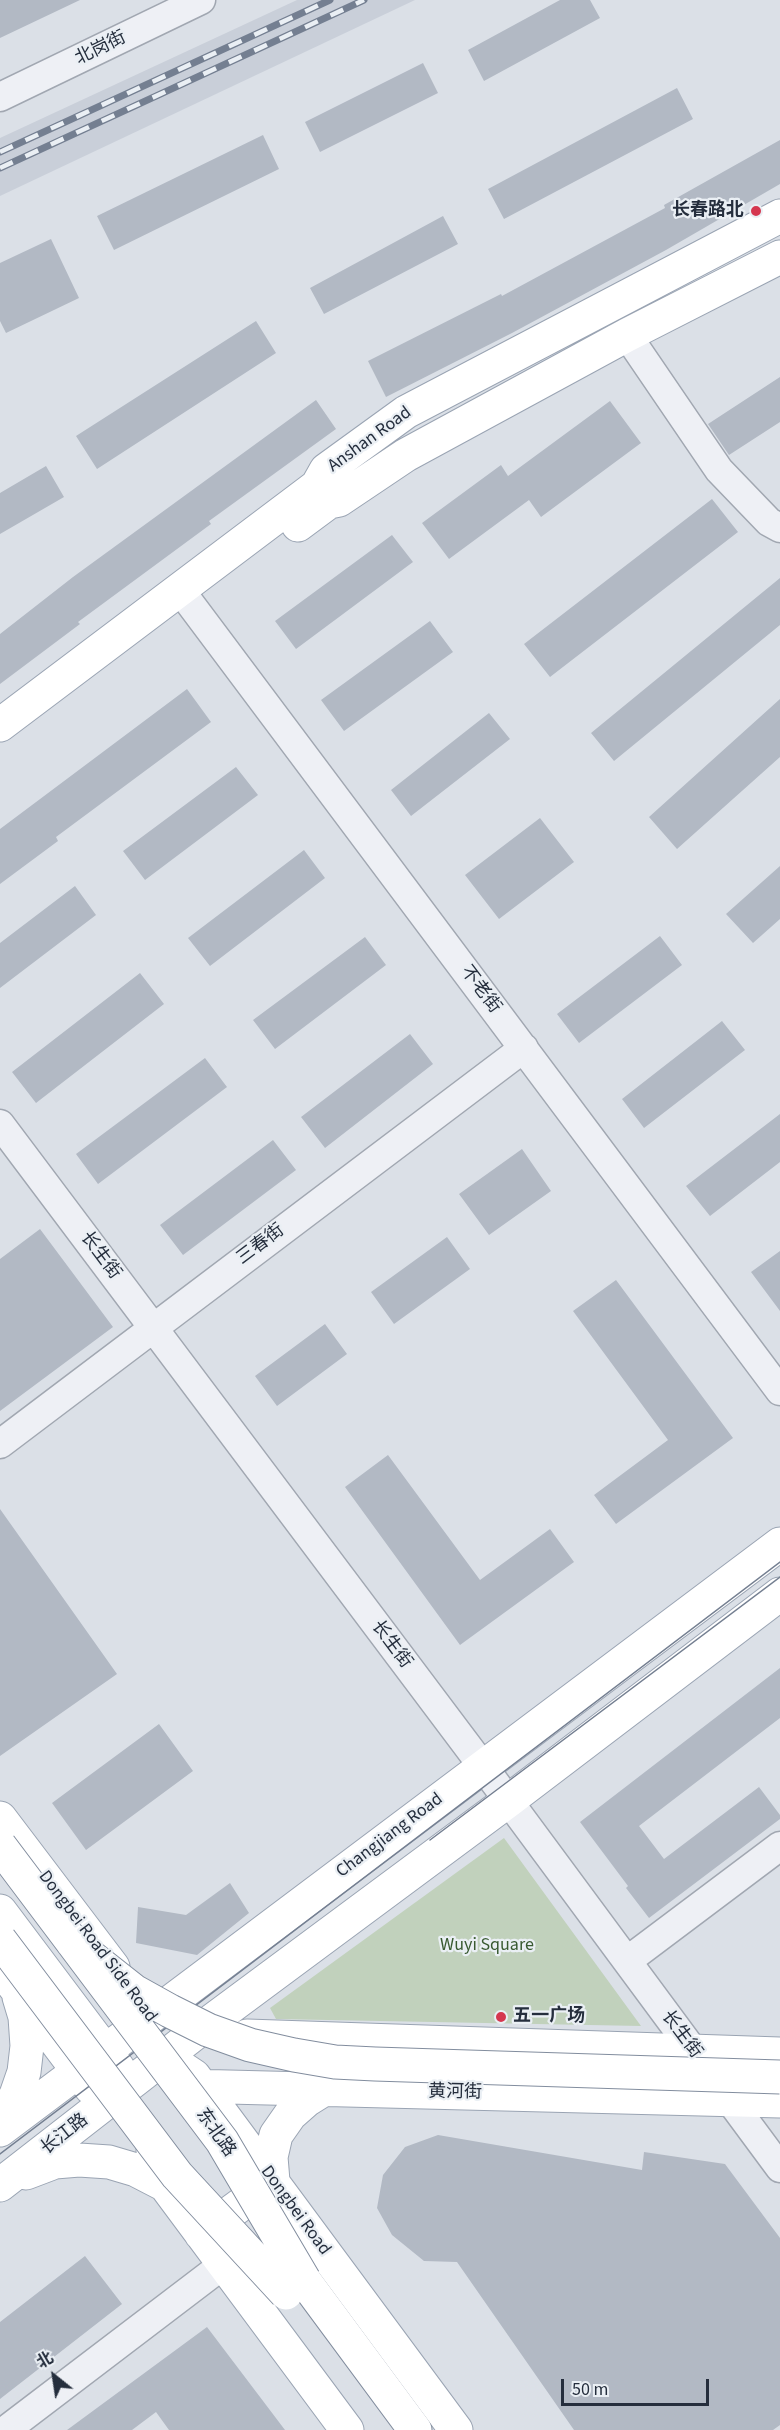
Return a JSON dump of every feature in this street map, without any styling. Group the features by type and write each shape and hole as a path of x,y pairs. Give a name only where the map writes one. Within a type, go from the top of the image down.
{"main road":[{"name":"Anshan Road","path":"0,751 186,598 317,486 326,470 406,412 780,216"},
{"name":"Anshan Road","path":"0,725 330,502 339,500 406,455 627,335 780,257"},
{"name":"Changjiang Road","path":"130,2084 153,2035 482,1767 780,1544"},
{"name":"Changjiang Road","path":"0,2130 78,2071 153,2035 508,1801 780,1594"},
{"name":"Dongbei Road Side Road","path":"0,1818 153,2035"},
{"name":"东北路","path":"0,1846 222,2141 295,2287 387,2430"},
{"path":"0,1873 93,1996 153,2035 324,2038 780,2054"},
{"name":"Dongbei Road","path":"0,1911 153,2035 198,2081 456,2430"},
{"name":"东北路","path":"0,1940 177,2175 295,2287 415,2430"},
{"path":"72,1942 125,1984 170,2011 208,2030 249,2045 294,2055 335,2062 375,2064 780,2077"},
{"path":"8,1978 165,2185"},
{"path":"0,2122 16,2095 24,2072 27,2046 25,2017 8,1978"},
{"name":"Dongbei Road","path":"153,2035 130,2084 165,2185 347,2430"},
{"path":"323,2090 309,2087 294,2079 288,2073 285,2064 292,2049 298,2044 324,2038"},
{"name":"黄河街","path":"130,2084 198,2081 323,2090 780,2101"},
{"name":"长江路","path":"0,2185 130,2084"},
{"path":"201,2234 273,2181 271,2157 276,2135 290,2115 323,2090"},
{"path":"0,2185 55,2162 79,2160 109,2162 127,2167 165,2185"}],"street":[{"name":"北岗街","path":"0,97 201,0"},
{"path":"627,335 719,470 769,522 780,528"},
{"name":"不老街","path":"186,598 780,1391"},
{"name":"三春街","path":"0,1444 153,1326 524,1048"},
{"name":"长生街","path":"0,1124 780,2168"},
{"path":"627,1962 780,1846"},
{"path":"730,2100 780,2073"},
{"path":"6,2430 224,2264"}],"shaded area":[{"path":"297,0 415,0 0,196 0,138"}],"green space":[{"name":"Wuyi Square","path":"504,1838 641,2026 276,2019 270,2008"}],"building":[{"path":"0,0 80,0 0,38"},
{"path":"560,0 590,0 600,18 484,81 468,50"},
{"path":"423,63 438,93 320,152 305,122"},
{"path":"677,88 693,119 504,219 488,189"},
{"path":"263,135 279,169 114,250 97,216"},
{"path":"780,140 780,184 666,250 512,333 386,397 368,361 501,294 502,296 665,208 664,205"},
{"path":"443,216 458,244 324,314 310,288"},
{"path":"51,239 79,298 6,333 0,321 0,263"},
{"path":"256,321 276,353 97,469 76,436"},
{"path":"780,377 780,422 729,455 708,424"},
{"path":"316,400 336,429 209,521 211,524 78,622 80,624 0,684 0,634 73,577"},
{"path":"610,401 641,443 541,517 529,500 449,559 422,523 501,465 508,476"},
{"path":"46,466 64,497 0,534 0,493"},
{"path":"712,499 738,532 550,677 524,644"},
{"path":"392,535 413,562 296,649 275,621"},
{"path":"780,578 780,625 614,761 591,733"},
{"path":"430,621 453,652 344,731 321,700"},
{"path":"187,689 211,722 56,837 58,841 0,884 0,829"},
{"path":"780,699 780,757 677,849 649,817"},
{"path":"489,713 510,739 411,816 391,790"},
{"path":"236,767 258,795 145,880 123,851"},
{"path":"540,818 574,862 499,919 465,875"},
{"path":"304,850 325,878 210,966 188,938"},
{"path":"780,866 780,919 753,943 726,914"},
{"path":"75,886 96,915 0,988 0,943"},
{"path":"660,936 682,965 579,1043 557,1014"},
{"path":"365,937 386,965 275,1049 253,1020"},
{"path":"140,973 164,1004 36,1103 12,1072"},
{"path":"722,1021 745,1050 644,1128 622,1099"},
{"path":"410,1034 433,1064 325,1148 301,1117"},
{"path":"205,1058 227,1087 98,1184 76,1154"},
{"path":"780,1114 780,1162 710,1216 686,1186"},
{"path":"273,1140 296,1170 183,1255 160,1225"},
{"path":"522,1149 551,1191 489,1235 459,1194"},
{"path":"40,1229 113,1327 0,1411 0,1259"},
{"path":"447,1237 470,1269 394,1324 371,1292"},
{"path":"780,1251 780,1311 751,1272"},
{"path":"616,1280 733,1438 616,1524 594,1495 668,1440 573,1311"},
{"path":"325,1324 347,1354 277,1406 255,1376"},
{"path":"388,1455 480,1580 550,1529 574,1562 460,1645 345,1487"},
{"path":"0,1509 117,1674 0,1756"},
{"path":"780,1668 780,1718 639,1826 664,1859 759,1787 780,1815 780,1819 649,1918 580,1822"},
{"path":"159,1724 193,1771 86,1850 52,1803"},
{"path":"230,1883 249,1913 197,1955 136,1943 138,1907 186,1915"},
{"path":"438,2135 642,2170 644,2152 725,2164 780,2238 780,2425 773,2430 574,2430 457,2262 424,2261 392,2235 377,2208 383,2175 405,2147"},
{"path":"85,2256 122,2304 0,2399 0,2322"},
{"path":"207,2327 285,2430 169,2430 156,2412 132,2430 67,2430"}],"tram line":[{"path":"0,2154 780,1562"},
{"path":"430,1840 780,1577"}],"railway":[{"path":"0,152 330,0"},
{"path":"0,168 364,0"}],"place":[{"name":"长春路北","path":"756,211"},
{"name":"五一广场","path":"501,2017"}]}
